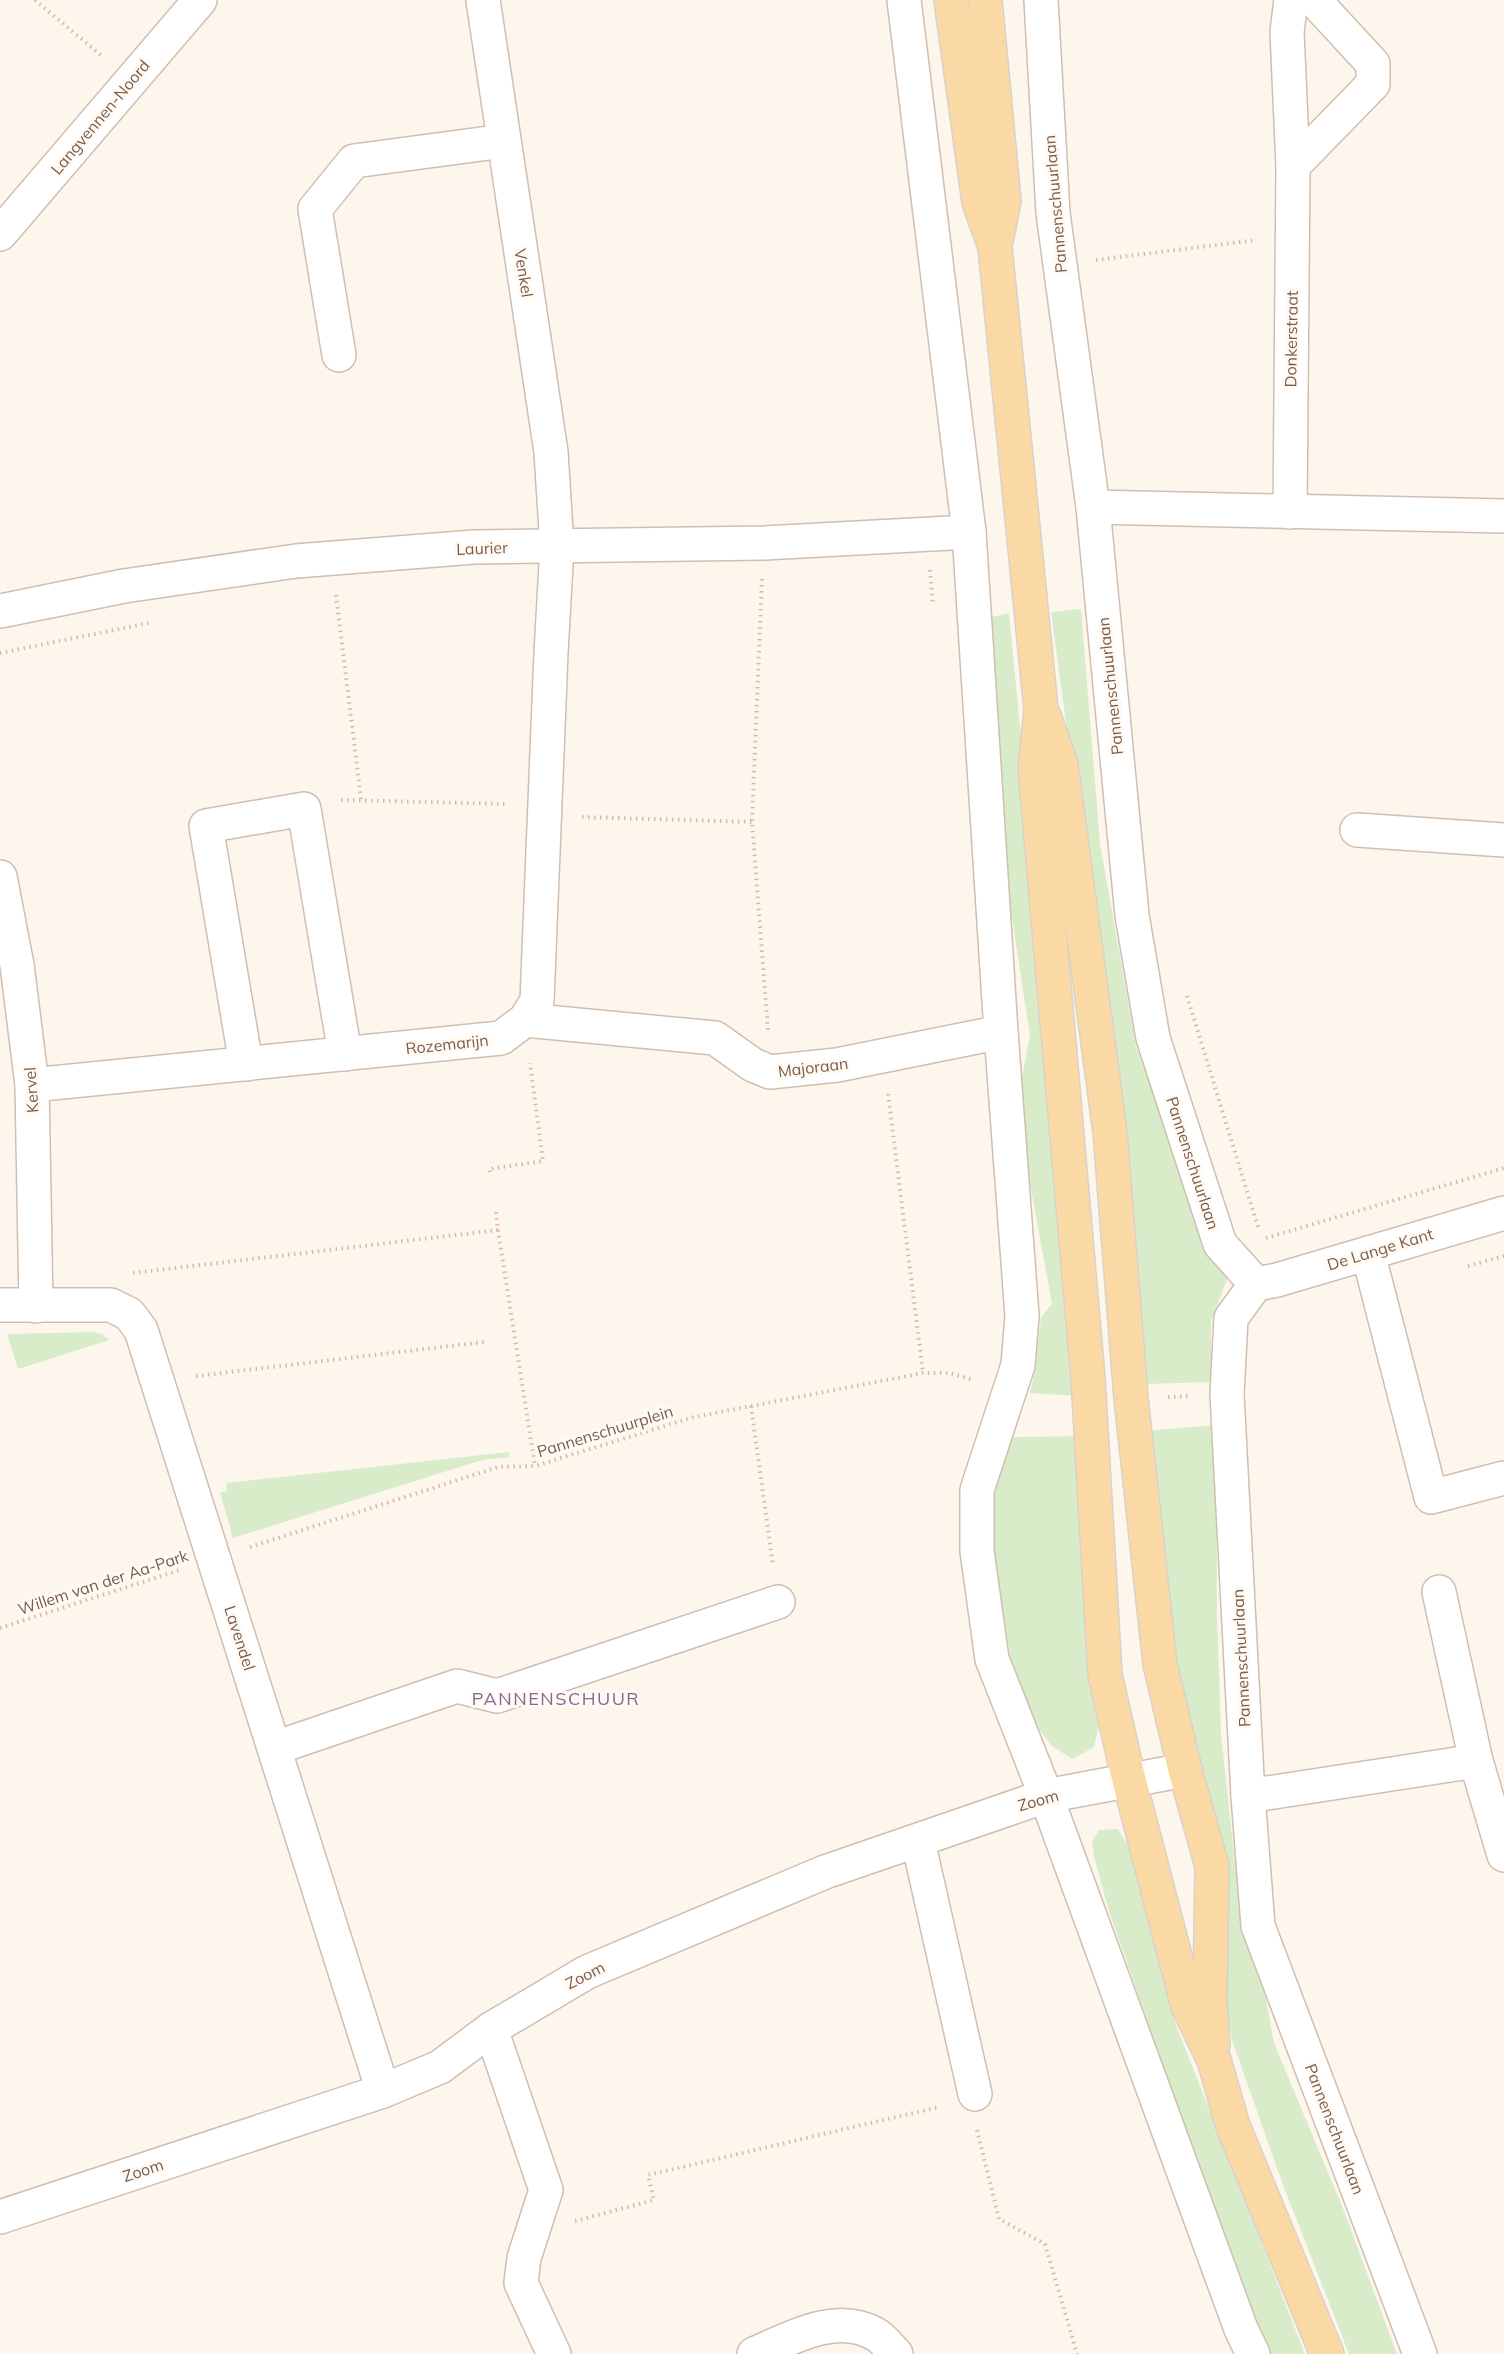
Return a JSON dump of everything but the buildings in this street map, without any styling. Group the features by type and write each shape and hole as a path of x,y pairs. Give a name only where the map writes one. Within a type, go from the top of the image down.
{"main road":[{"path":"951,0 979,202 995,247 1041,709 1035,768 1086,1345 1105,1675 1129,1780 1188,2006 1214,2060 1233,2126 1325,2352"},
{"path":"985,0 1004,201 995,247"},
{"path":"1041,709 1061,765 1110,1132 1131,1398 1160,1664 1185,1770 1212,1866 1210,2002 1214,2060"}],"street":[{"name":"Langvennen-Noord","path":"0,234 200,0"},
{"name":"Venkel","path":"483,0 551,452 557,547"},
{"path":"904,0 969,532 1022,1316 1018,1365 977,1490 977,1551 992,1659 1046,1796 1241,2329 1253,2354"},
{"name":"Pannenschuurlaan","path":"1041,0 1053,213 1093,507 1132,915 1152,1038 1220,1244 1267,1282 1231,1318 1227,1394 1248,1796 1258,1926 1420,2354"},
{"name":"Donkerstraat","path":"1290,512 1293,166 1287,32 1291,0"},
{"path":"1293,166 1373,84 1373,64 1314,0"},
{"path":"339,355 315,210 354,161 504,141"},
{"path":"1093,507 1504,516"},
{"name":"Laurier","path":"0,611 124,586 296,561 474,547 764,543 969,532"},
{"name":"Rozemarijn","path":"32,1085 501,1038 525,1020 537,1000 557,547"},
{"path":"246,1064 206,826 304,809 345,1054"},
{"path":"1358,830 1504,840"},
{"name":"Kervel","path":"0,877 17,965 32,1085 36,1306"},
{"name":"Majoraan","path":"525,1020 715,1038 753,1065 770,1072 837,1065 1001,1032"},
{"name":"De Lange Kant","path":"1267,1282 1504,1213"},
{"path":"1368,1253 1431,1497 1504,1478"},
{"path":"0,1305 111,1305"},
{"name":"Lavendel","path":"111,1305 129,1314 141,1330 383,2091"},
{"path":"1439,1592 1476,1761 1504,1855"},
{"path":"275,1748 457,1686 497,1696 778,1602"},
{"path":"1248,1796 1476,1761"},
{"name":"Zoom","path":"0,2217 383,2091 440,2067 491,2029 587,1972 825,1872 1046,1796 1185,1770"},
{"path":"918,1841 972,2097"},
{"path":"491,2029 546,2190 524,2258 521,2283 554,2354"},
{"path":"754,2354 802,2333 834,2325 855,2326 877,2335 896,2354"}],"path":[{"path":"34,0 131,79"},
{"path":"1060,264 1292,235"},
{"path":"331,559 361,799"},
{"path":"325,598 348,596"},
{"path":"0,652 154,622"},
{"path":"304,809 346,799 361,799 752,822"},
{"path":"1186,996 1262,1240 1267,1282"},
{"path":"490,1172 489,1169 543,1161 525,1020"},
{"path":"883,1056 923,1373"},
{"path":"1262,1240 1504,1168"},
{"path":"496,1211 535,1466"},
{"path":"111,1305 125,1274 498,1230"},
{"path":"156,1381 484,1342"},
{"name":"Pannenschuurplein","path":"214,1558 498,1467 535,1466 694,1417 923,1373 950,1373 1010,1392"},
{"path":"751,1406 778,1602"},
{"name":"Willem van der Aa-Park","path":"0,1628 214,1558"},
{"path":"533,2231 654,2200 648,2175 972,2097 999,2219 1045,2244 1077,2354"}],"green space":[{"path":"1081,609 1100,844 1136,1046 1168,1134 1228,1277 1211,1321 1211,1382 1146,1384 1107,1025 1051,612"},
{"path":"1009,613 1030,830 1077,1396 1030,1393 1041,1317 1052,1304 1016,1107 1030,1036 1000,838 1002,773 992,617"},
{"path":"93,1332 109,1340 18,1369 7,1334"},
{"path":"1216,1425 1217,1615 1221,1734 1236,1873 1255,1939 1274,2043 1344,2211 1397,2354 1349,2354 1283,2185 1232,2040 1165,1629 1145,1431"},
{"path":"1082,1436 1100,1720 1094,1747 1072,1759 1052,1746 1039,1729 1013,1673 990,1531 998,1460 1014,1437"},
{"path":"509,1452 509,1457 482,1460 233,1538 220,1493 227,1491 226,1483"},
{"path":"1118,1829 1135,1857 1138,1884 1176,2025 1305,2354 1270,2354 1240,2287 1109,1911 1094,1857 1092,1842 1099,1830"}],"district":[{"name":"PANNENSCHUUR","path":"556,1699"}]}
